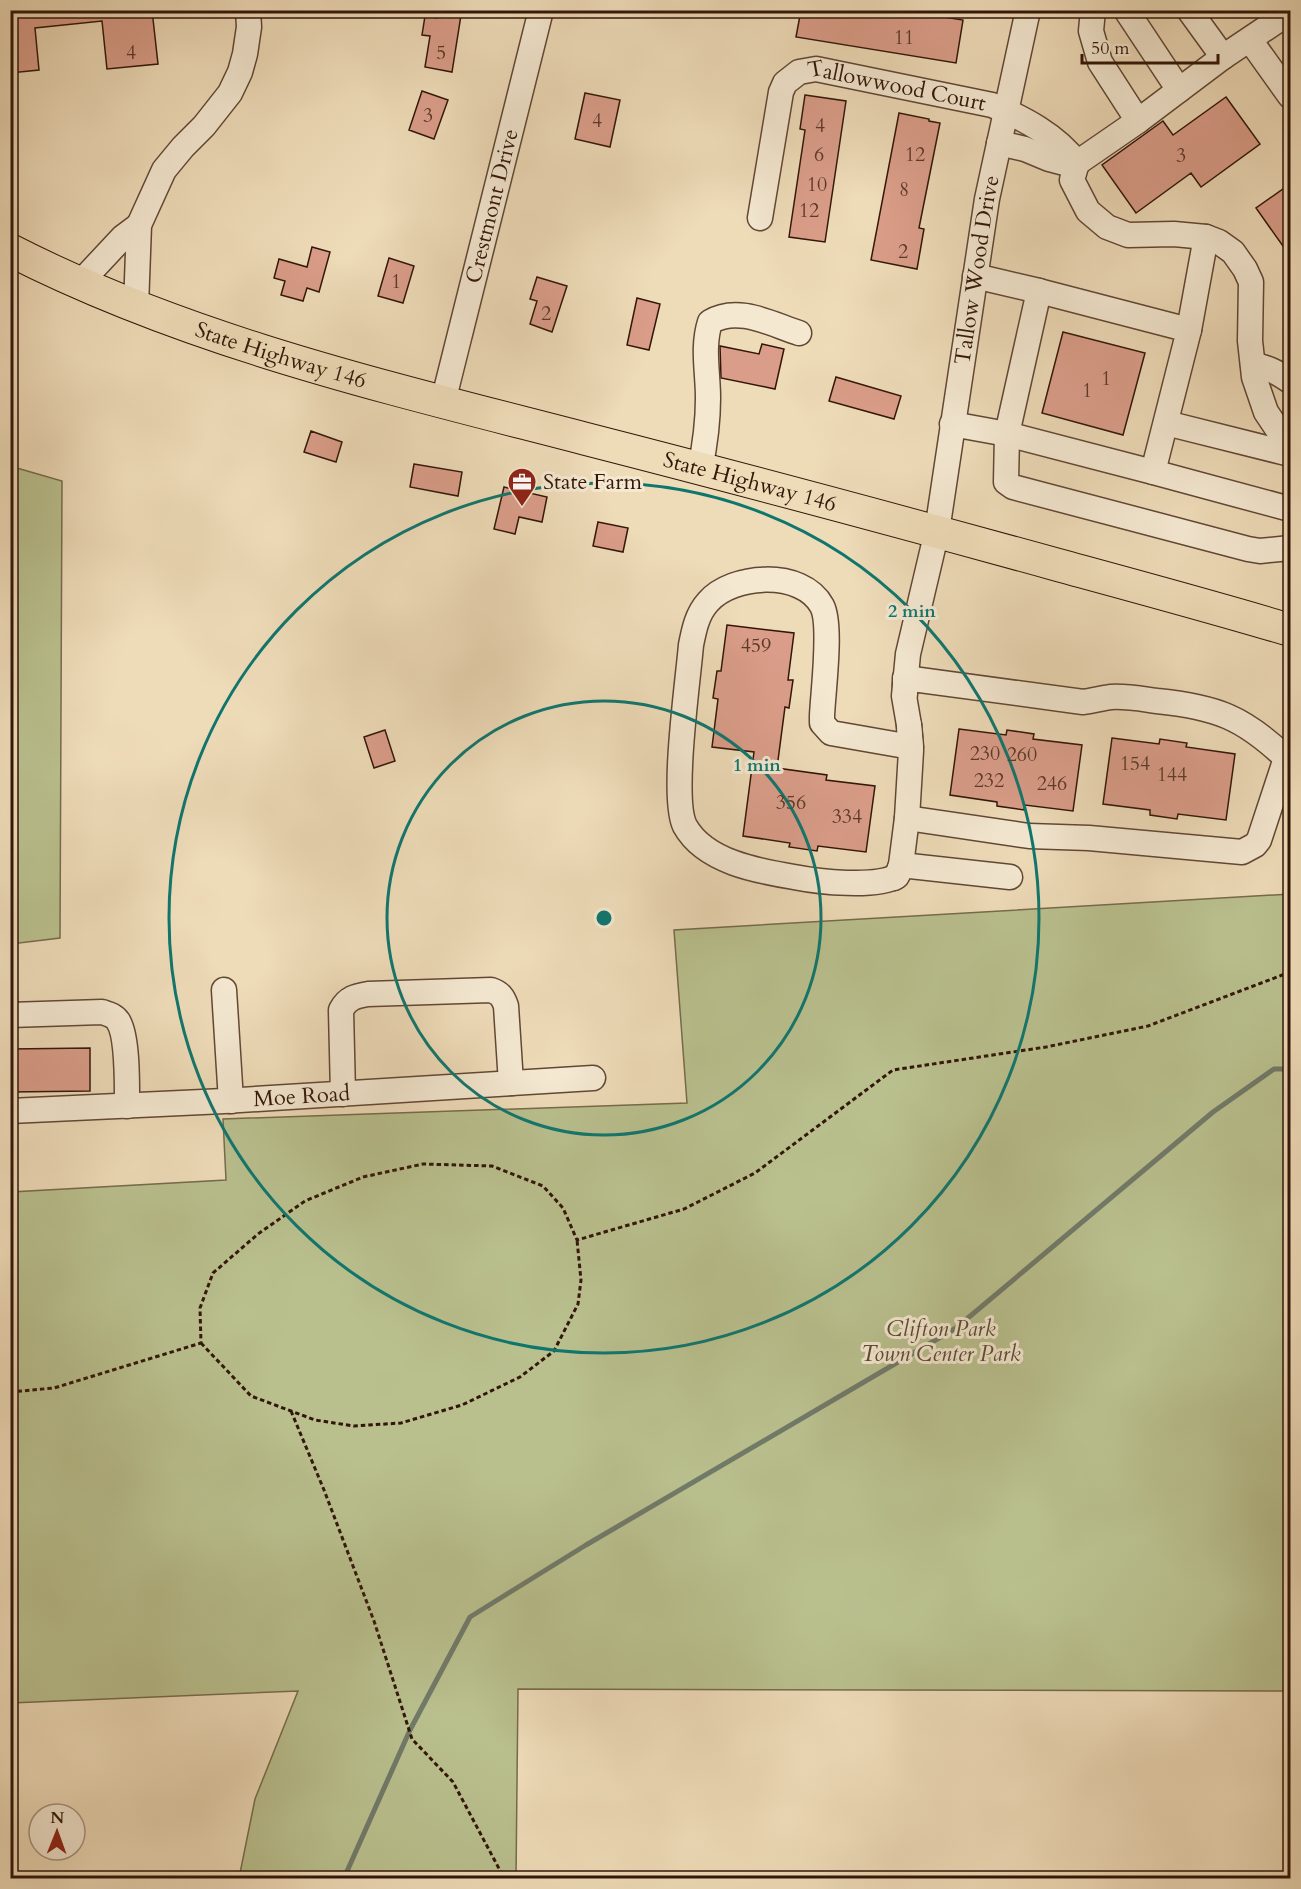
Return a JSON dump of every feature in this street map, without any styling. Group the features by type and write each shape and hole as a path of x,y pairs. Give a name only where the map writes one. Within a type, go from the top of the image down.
{"main road":[{"name":"State Highway 146","path":"10,250 79,284 136,307 203,332 308,364 443,402 937,531 1290,630"}],"street":[{"path":"136,307 139,225 164,170 230,93 245,54 249,27 248,10"},
{"name":"Crestmont Drive","path":"443,402 542,10"},
{"name":"Tallow Wood Drive","path":"895,873 907,818 911,747 905,687 908,654 937,531 987,200 1028,10"},
{"path":"1093,10 1091,31 1100,62 1138,121"},
{"path":"1126,10 1179,90"},
{"path":"1189,10 1223,57"},
{"path":"999,143 1025,149 1064,163 1077,163 1138,121 1223,57 1290,12"},
{"path":"1250,40 1287,84"},
{"name":"Tallowwood Court","path":"760,218 778,101 785,83 799,72 816,69 975,100 1005,111 1050,136 1067,149 1077,163"},
{"path":"1077,163 1072,180 1088,211 1107,227 1128,235 1174,234 1206,237 1219,242 1233,252 1245,268 1251,282 1250,341 1254,377 1266,412 1289,442"},
{"path":"79,284 123,237 139,225"},
{"path":"1153,472 1189,330 1206,237"},
{"path":"975,276 1189,330"},
{"path":"1039,291 1007,434 1006,482 1013,487 1248,549 1260,551 1290,548"},
{"path":"700,469 707,423 705,346 710,322 718,317 742,315 799,333"},
{"path":"1253,365 1264,366 1278,372 1290,381"},
{"path":"1166,423 1289,442"},
{"path":"952,424 1007,434 1290,509"},
{"path":"911,747 839,735 825,728 822,716 827,621 821,605 812,593 788,581 760,580 740,583 708,601 694,627 691,645 680,771 681,815 686,828 698,842 711,852 738,865 802,879 846,882 895,873 1010,877"},
{"path":"905,687 1083,702 1123,697 1190,704 1237,720 1266,739 1288,760 1259,840 1242,852 1089,838 1041,837 907,818"},
{"path":"224,990 231,1101"},
{"path":"343,1094 341,1010 345,1002 354,996 368,994 491,990 496,992 503,997 506,1006 511,1083"},
{"path":"10,1015 102,1012 114,1017 120,1023 123,1035 127,1106"},
{"name":"Moe Road","path":"10,1111 231,1101 593,1078"}],"path":[{"path":"577,1240 684,1209 755,1173 893,1070 1046,1047 1148,1026 1290,974"},
{"path":"423,1164 492,1166 543,1186 563,1208 577,1240 581,1280 578,1304 554,1351 520,1377 462,1405 401,1423 354,1426 315,1420 251,1396 201,1343 200,1308 213,1273 258,1234 305,1201 363,1177 423,1164"},
{"path":"10,1392 54,1388 201,1343"},
{"path":"291,1411 374,1621 412,1739 453,1782 504,1878"}],"green space":[{"path":"10,466 62,481 60,938 11,944"},
{"name":"Clifton Park Town Center Park","path":"1290,894 1290,1691 518,1689 516,1878 239,1878 255,1799 298,1691 11,1703 11,1192 226,1180 223,1119 687,1103 674,930"}],"building":[{"path":"10,10 152,10 158,64 107,69 102,21 35,28 39,70 10,73"},
{"path":"801,10 901,10 963,20 956,63 796,37"},
{"path":"438,11 461,15 452,72 425,67 430,36 422,35 425,16 437,18"},
{"path":"422,91 448,100 434,139 409,130"},
{"path":"585,93 620,100 610,147 575,139"},
{"path":"805,95 846,101 825,242 789,237 805,130 800,129"},
{"path":"1226,97 1260,144 1201,187 1191,173 1136,213 1102,165 1163,121 1173,135"},
{"path":"899,113 940,123 919,228 924,229 917,269 871,260"},
{"path":"1290,184 1290,256 1256,208"},
{"path":"312,247 330,252 319,292 307,288 303,301 281,295 285,281 274,278 279,259 307,267"},
{"path":"389,258 414,266 403,303 378,296"},
{"path":"537,277 567,286 552,332 530,324 537,301 530,299"},
{"path":"637,298 660,304 649,350 627,345"},
{"path":"1063,332 1145,353 1123,435 1042,413"},
{"path":"762,344 784,349 775,389 721,378 720,346 759,354"},
{"path":"836,377 901,396 894,419 829,401"},
{"path":"311,431 342,442 336,462 304,452"},
{"path":"414,464 462,472 458,496 410,487"},
{"name":"State Farm","path":"504,487 547,497 542,522 519,517 515,534 494,529"},
{"path":"598,522 628,528 623,552 593,546"},
{"path":"727,625 794,633 788,680 793,680 789,708 785,707 777,768 827,775 826,780 875,786 866,852 818,846 817,851 789,847 790,843 743,836 754,752 712,747 718,699 713,698 717,671 721,671"},
{"path":"959,729 1006,735 1007,730 1034,734 1033,739 1082,745 1073,811 1025,805 1024,810 997,806 997,802 950,795"},
{"path":"385,730 395,761 374,768 364,737"},
{"path":"1112,738 1159,744 1160,739 1187,743 1186,747 1235,754 1226,820 1178,814 1177,819 1150,815 1150,810 1103,804"},
{"path":"90,1048 90,1091 10,1092 10,1049"}],"waterway":[{"path":"344,1878 410,1730 470,1617 586,1545 956,1328 1213,1112 1274,1069 1290,1069"}],"place":[{"name":"State Farm","path":"522,508"}]}
